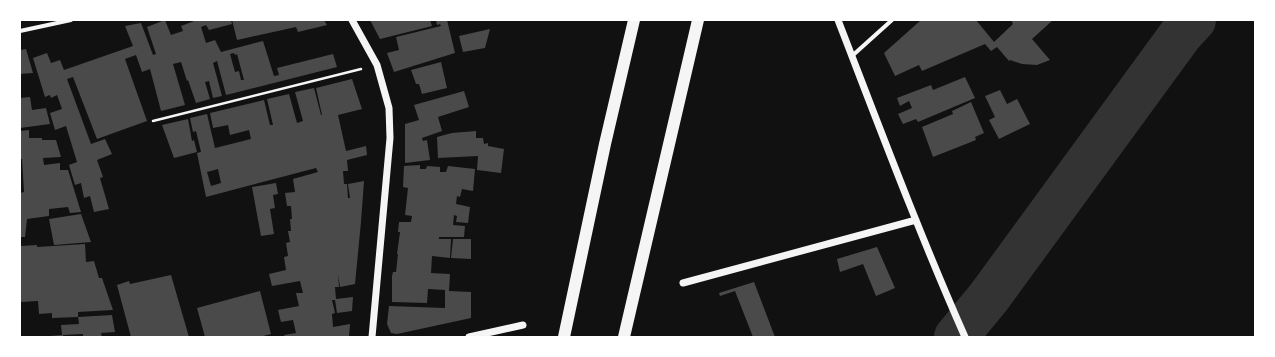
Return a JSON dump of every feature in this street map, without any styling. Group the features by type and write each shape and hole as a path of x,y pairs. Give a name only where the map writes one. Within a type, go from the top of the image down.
{"highway":[{"path":"564,337 605,144 634,20"},
{"path":"624,337 698,20"}],"street":[{"path":"20,31 71,20"},
{"path":"352,20 377,65 389,108 390,138 372,337"},
{"path":"838,20 916,220 965,337"},
{"path":"852,56 892,20"},
{"path":"683,283 916,220"},
{"path":"470,337 522,325"}],"path":[{"path":"153,121 377,65"}],"building":[{"path":"165,20 171,35 183,31 181,26 197,20 231,20 232,24 209,30 206,25 201,27 206,43 215,40 221,52 263,41 274,76 279,75 277,68 333,54 337,67 226,95 217,61 213,63 222,96 213,98 209,81 205,82 210,99 196,103 181,62 173,64 185,105 161,111 150,69 142,72 136,55 125,59 147,121 97,139 73,77 67,79 91,144 105,139 112,154 97,160 103,177 100,178 109,209 94,212 90,196 84,198 81,183 75,185 69,165 77,162 66,126 55,130 50,113 62,109 57,95 51,98 50,95 45,97 33,58 47,53 51,63 60,60 64,70 133,46 125,26 141,23 153,55 156,54 147,27","holes":["234,53 235,55 237,54 244,80 241,80 239,71 235,72 230,54"]},
{"path":"232,20 324,20 327,25 298,32 296,27 237,40"},
{"path":"370,20 430,20 432,26 380,39"},
{"path":"436,20 447,20 455,53 394,72 387,53 399,50 396,37 441,26 440,24 437,25"},
{"path":"921,20 976,20 994,42 1013,24 1011,20 1053,20 1032,39 1050,60 1037,65 1009,61 997,47 991,51 985,44 922,71 919,65 895,76 884,53"},
{"path":"490,29 485,48 463,52 459,36"},
{"path":"26,49 33,73 20,74 20,50"},
{"path":"441,62 447,88 422,94 419,84 416,84 411,70"},
{"path":"965,77 975,98 918,122 916,119 903,124 898,114 912,108 909,101 900,106 897,98 931,85 933,90"},
{"path":"352,79 362,109 338,115 346,151 366,146 367,155 347,160 348,171 343,171 344,184 347,184 348,198 350,198 348,184 364,181 355,284 340,287 338,274 339,287 335,287 336,299 353,297 352,311 337,313 335,300 332,300 335,313 332,314 333,327 350,324 349,337 285,337 284,335 296,333 293,320 281,322 278,310 299,306 296,293 303,293 300,281 272,286 269,274 286,270 284,257 288,256 286,243 290,242 288,231 291,231 290,219 292,219 291,206 287,206 285,193 295,192 293,179 318,172 316,168 206,197 197,153 201,152 196,131 193,132 190,118 207,114 215,148 251,139 249,130 230,135 228,125 213,128 210,113 264,100 270,125 273,125 267,99 289,94 297,123 303,121 295,92 314,88 322,115 316,88","holes":["218,169 221,183 211,186 207,172"]},
{"path":"1000,90 1007,104 1017,99 1030,124 999,139 989,120 995,117 985,96"},
{"path":"464,91 469,107 438,117 442,131 422,138 423,141 427,140 430,160 405,163 405,124 419,120 414,105"},
{"path":"30,97 32,110 46,108 50,124 20,128 20,98"},
{"path":"971,102 984,133 975,137 976,140 933,157 922,127 953,114 952,111"},
{"path":"188,119 192,141 194,140 197,152 174,158 162,125"},
{"path":"29,130 29,138 56,140 61,157 43,158 44,165 60,163 60,170 68,170 81,212 70,213 68,207 49,209 49,216 27,219 25,237 20,237 20,193 24,192 22,159 20,159 20,131"},
{"path":"476,131 476,138 483,138 484,144 488,143 488,146 504,149 501,173 477,170 478,156 438,158 437,137 452,133"},
{"path":"420,165 420,169 426,169 427,166 440,167 440,172 446,172 448,166 475,169 473,191 462,189 460,197 457,196 456,204 470,207 468,223 456,222 457,216 454,215 453,225 465,226 464,237 439,237 439,239 451,239 450,258 432,256 431,273 450,274 449,291 471,292 471,318 397,334 391,333 387,324 389,306 445,308 445,290 428,289 427,303 392,302 392,276 393,272 396,272 400,232 398,232 399,222 411,222 412,216 405,215 408,188 403,187 404,166"},
{"path":"276,183 278,194 273,195 275,208 270,209 274,234 261,236 252,187"},
{"path":"81,214 91,242 54,245 49,219"},
{"path":"453,239 471,239 471,259 451,258"},
{"path":"85,244 86,262 94,261 99,278 102,278 113,310 78,312 78,317 52,318 52,313 39,314 38,301 20,302 20,246 37,245 37,247"},
{"path":"877,247 895,288 876,296 863,264 840,272 837,259"},
{"path":"171,275 189,337 131,337 117,285 129,281 130,284"},
{"path":"754,282 775,337 753,337 735,291 720,296 719,293"},
{"path":"260,291 271,334 259,337 205,337 197,308"},
{"path":"112,315 115,332 101,333 102,337 83,337 83,334 50,337 62,335 61,325 79,324 78,317"}],"waterway":[{"path":"956,337 989,297 1181,34 1194,20"}]}
